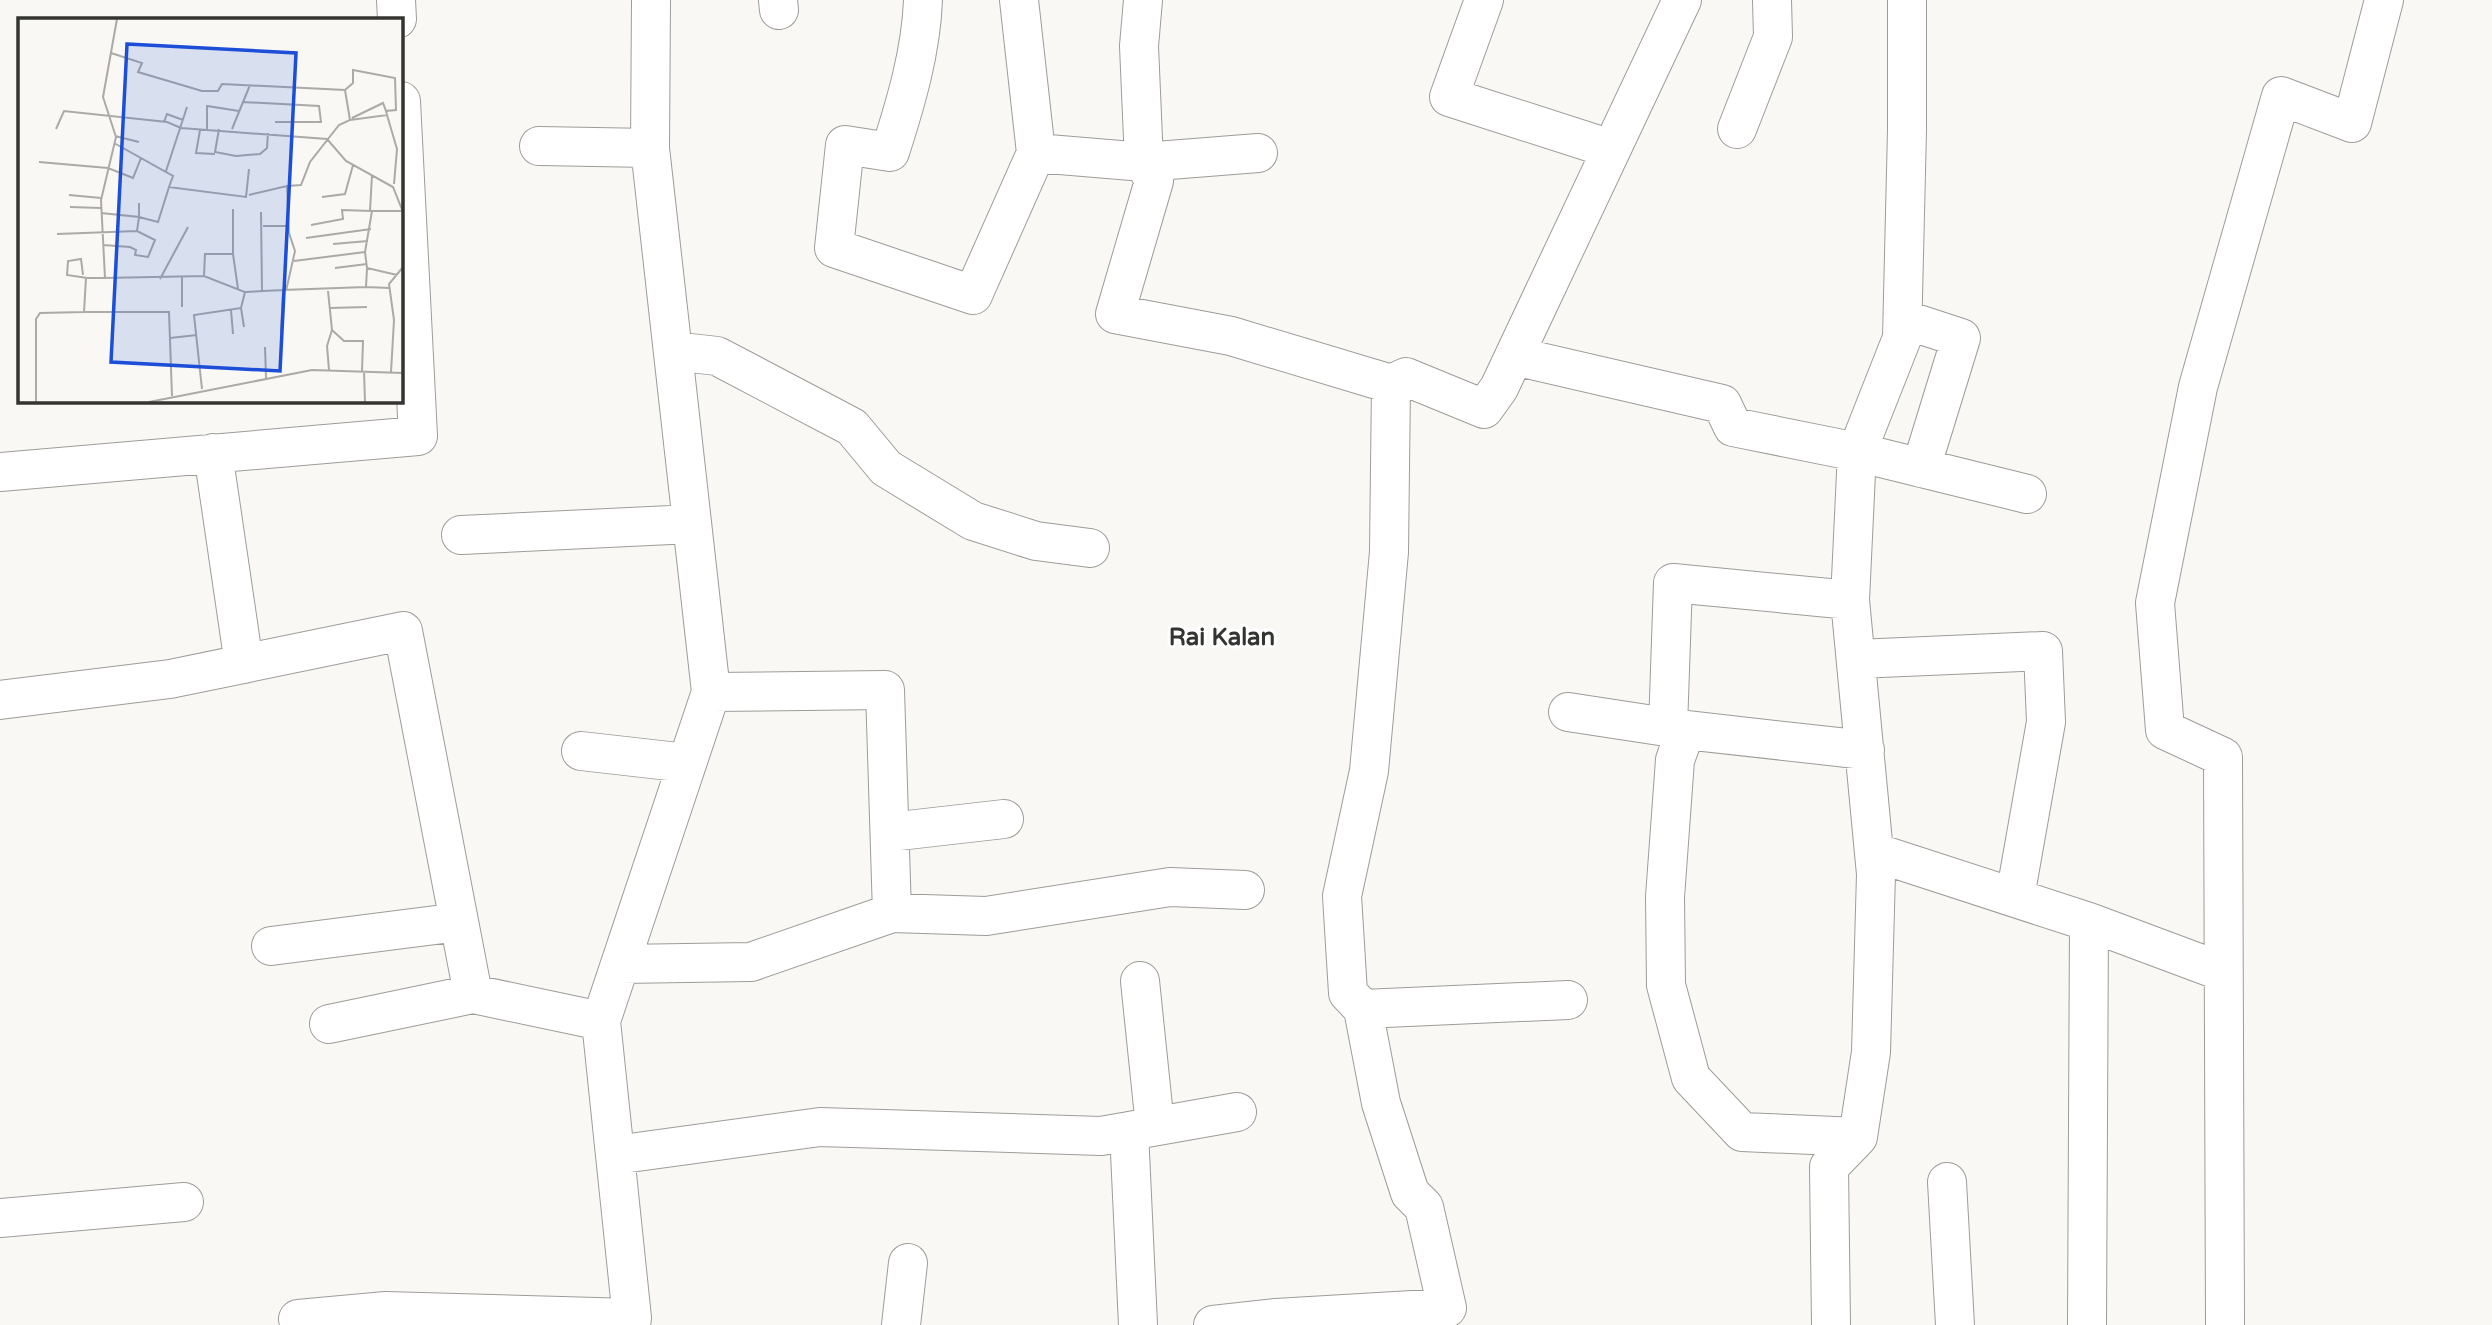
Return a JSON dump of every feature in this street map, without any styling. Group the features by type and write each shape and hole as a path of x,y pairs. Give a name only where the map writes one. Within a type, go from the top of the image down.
{"street":[{"path":"396,0 397,18"},
{"path":"298,1319 386,1311 631,1321 601,1021 711,692 650,148 651,0"},
{"path":"923,0 919,45 907,99 890,152 845,145 834,248 973,295 1036,153 1019,0"},
{"path":"1143,0 1139,46 1144,162 1154,181 1115,314 1231,336 1391,384 1406,377 1484,409 1499,388 1682,0"},
{"path":"1484,0 1448,97 1611,149"},
{"path":"1737,129 1773,37 1772,0"},
{"path":"1830,1325 1829,1167 1858,1137 1871,1052 1876,874 1850,600 1857,452 1902,338 1907,0"},
{"path":"2224,1325 2223,757 2165,730 2155,603 2198,387 2281,96 2352,124 2384,0"},
{"path":"0,472 418,436 402,121"},
{"path":"539,146 650,148"},
{"path":"1036,153 1144,162 1258,153"},
{"path":"1903,320 1961,338 1920,468"},
{"path":"673,351 717,356 852,427 886,468 973,520 1036,541 1090,548"},
{"path":"1514,356 1722,404 1733,427 1857,452 2027,494"},
{"path":"1213,1325 1276,1318 1448,1316 1424,1207 1410,1193 1381,1103 1363,1009 1348,993 1342,896 1369,771 1389,552 1391,384"},
{"path":"213,453 244,664"},
{"path":"461,535 692,524"},
{"path":"1850,600 1674,583 1677,728 1665,897 1666,985 1691,1078 1742,1132 1858,1137"},
{"path":"0,700 170,679 403,631 473,994"},
{"path":"1857,659 2043,651 2046,722 2015,897"},
{"path":"711,692 885,690 892,913"},
{"path":"1569,712 1677,728 1865,750"},
{"path":"581,751 687,763"},
{"path":"890,832 1004,819"},
{"path":"1874,852 2089,922 2223,972"},
{"path":"620,964 751,962 892,913 986,916 1170,887 1245,890"},
{"path":"271,946 459,922"},
{"path":"2087,1325 2089,922"},
{"path":"1138,1325 1142,1129 1140,981"},
{"path":"329,1024 473,994 601,1021"},
{"path":"1363,1009 1568,1000"},
{"path":"615,1155 820,1127 1101,1136 1237,1112"},
{"path":"1947,1182 1955,1325"},
{"path":"0,1218 184,1202"},
{"path":"901,1325 908,1263"}],"district":[{"name":"Rai Kalan","path":"1222,637"}]}
